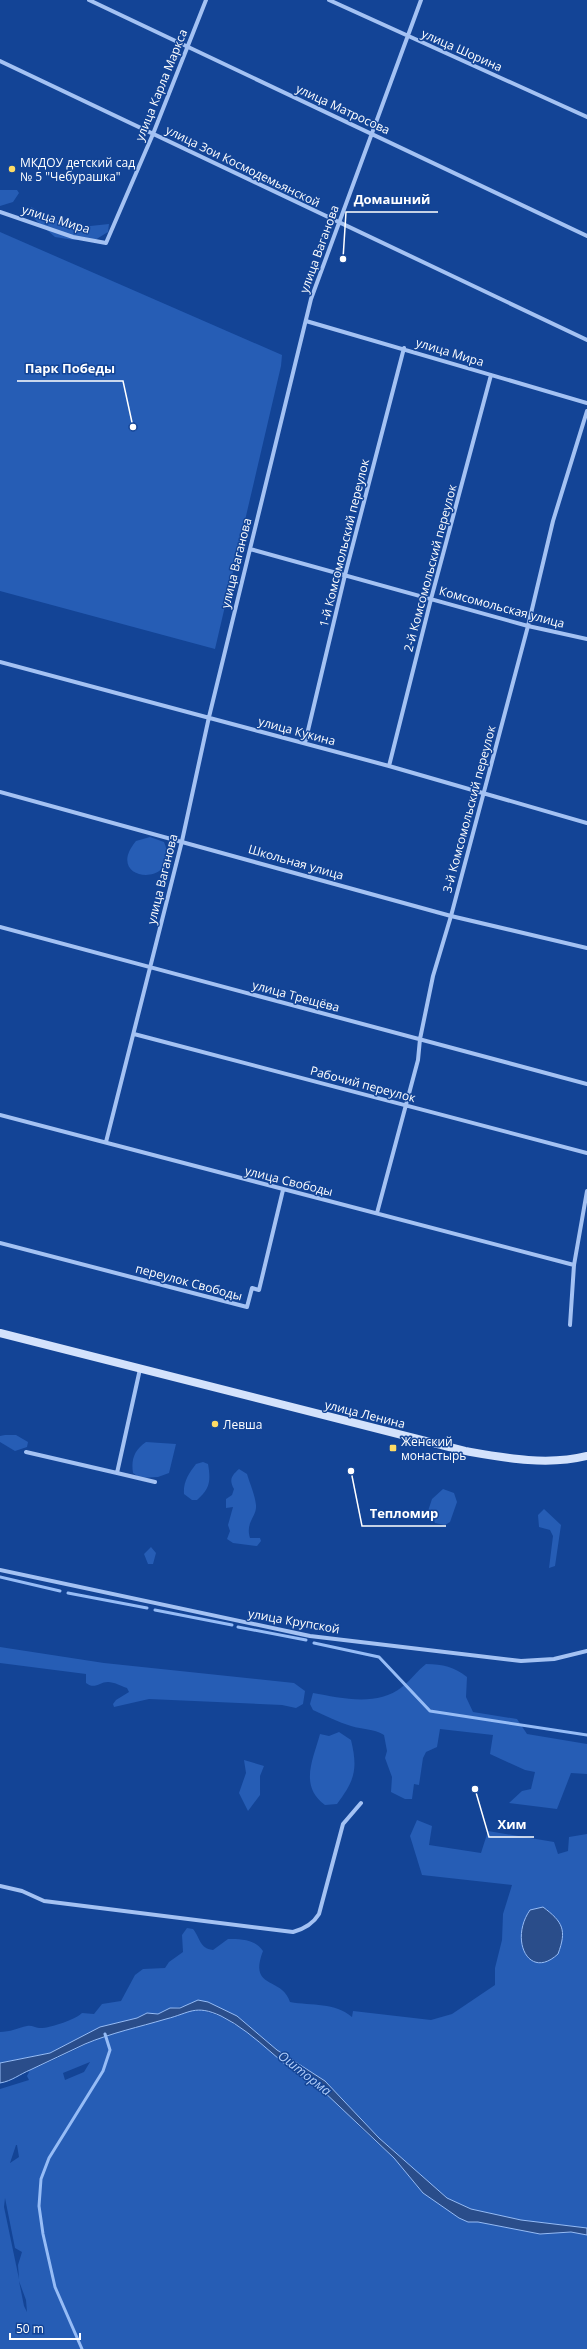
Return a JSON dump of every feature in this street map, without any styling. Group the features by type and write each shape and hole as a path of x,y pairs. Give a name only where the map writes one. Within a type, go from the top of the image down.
{"street":[{"name":"улица Матросова","path":"89,0 587,236"},
{"name":"улица Карла Маркса","path":"106,243 153,134 206,0"},
{"name":"улица Шорина","path":"329,0 587,117"},
{"name":"улица Ваганова","path":"106,1142 182,841 209,717 311,299 421,0"},
{"name":"улица Зои Космодемьянской","path":"0,62 587,340"},
{"name":"улица Мира","path":"0,212 73,238 106,243"},
{"name":"улица Мира","path":"306,321 404,348 587,403"},
{"name":"1-й Комсомольский переулок","path":"305,743 404,348"},
{"name":"2-й Комсомольский переулок","path":"389,766 431,599 491,375"},
{"name":"3-й Комсомольский переулок","path":"377,1213 418,1060 420,1039 432,976 451,916 484,792 528,626 553,521 587,411"},
{"name":"Комсомольская улица","path":"250,549 528,626 587,639"},
{"name":"улица Кукина","path":"0,662 484,792 587,823"},
{"name":"Школьная улица","path":"0,792 451,916 587,948"},
{"name":"улица Трещёва","path":"0,927 587,1084"},
{"name":"Рабочий переулок","path":"134,1034 587,1153"},
{"name":"улица Свободы","path":"0,1115 574,1266"},
{"name":"переулок Свободы","path":"0,1243 247,1307 252,1288 259,1290 283,1190"},
{"path":"570,1325 574,1266 587,1191"},
{"name":"улица Ленина","path":"0,1333 465,1451 500,1457 546,1461 587,1456"},
{"path":"117,1473 140,1368"},
{"path":"26,1452 155,1482"},
{"name":"улица Крупской","path":"0,1570 310,1636 521,1661 554,1659 587,1651"},
{"path":"0,1886 22,1891 44,1901 293,1932 308,1926 316,1920 319,1914 343,1824 361,1803"}],"shaded area":[{"path":"0,190 17,190 19,193 13,202 0,206"},
{"path":"31,207 63,224 81,227 109,224 108,232 95,240 74,240 55,237 31,216"},
{"path":"0,232 282,355 281,366 215,649 0,591"},
{"path":"150,837 164,842 167,857 163,868 155,873 144,875 135,872 128,865 128,855 136,841"},
{"path":"16,1435 28,1442 27,1447 15,1451 0,1442 0,1436"},
{"path":"146,1442 176,1444 169,1473 158,1477 140,1478 133,1473 132,1464 134,1456 139,1448"},
{"path":"203,1462 208,1464 209,1480 207,1488 197,1500 192,1500 184,1494 186,1482 189,1474 196,1464"},
{"path":"239,1469 247,1474 255,1497 256,1509 250,1524 249,1532 250,1538 260,1538 261,1541 257,1546 233,1543 227,1539 230,1531 228,1525 233,1507 226,1508 226,1499 232,1495 234,1489 231,1481 234,1474"},
{"path":"443,1489 454,1493 457,1502 450,1522 445,1525 435,1523 428,1511 432,1499"},
{"path":"544,1509 561,1525 555,1566 549,1568 553,1536 550,1530 539,1527 538,1515"},
{"path":"151,1547 156,1553 153,1564 148,1564 144,1554"},
{"path":"0,1647 104,1663 294,1683 305,1691 303,1704 296,1708 282,1705 149,1699 114,1707 113,1704 116,1700 129,1692 127,1688 110,1682 105,1682 95,1686 89,1685 86,1683 86,1674 0,1663"},
{"path":"426,1664 448,1667 467,1677 466,1697 473,1712 517,1719 527,1734 587,1744 587,1774 571,1773 557,1809 509,1803 522,1791 531,1789 535,1772 525,1770 490,1754 493,1735 440,1729 437,1747 426,1752 423,1758 419,1785 414,1784 412,1799 405,1799 391,1792 392,1777 385,1758 387,1751 384,1735 376,1731 355,1727 337,1721 313,1710 310,1704 313,1693 347,1699 370,1699 381,1697 402,1687"},
{"path":"339,1732 351,1740 354,1759 353,1774 348,1788 337,1804 325,1805 317,1798 312,1790 310,1772 320,1734 329,1736"},
{"path":"244,1760 264,1766 260,1776 260,1795 248,1811 239,1793 246,1773"},
{"path":"417,1820 432,1826 429,1845 481,1853 488,1831 554,1842 558,1854 568,1851 569,1837 587,1834 587,2228 521,2220 471,2209 447,2198 379,2138 325,2081 277,2050 237,2016 208,2002 192,2002 186,2006 170,2008 158,2014 146,2013 137,2018 100,2027 50,2053 0,2063 0,2032 11,2031 27,2026 43,2028 55,2025 69,2021 82,2013 94,2014 102,2004 121,2001 135,1975 143,1969 165,1968 169,1962 183,1952 182,1935 187,1928 193,1929 203,1945 208,1949 213,1950 228,1939 247,1940 256,1944 263,1951 260,1963 260,1972 263,1977 286,1994 290,2002 323,2005 338,2009 352,2017 353,2011 431,2020 452,2014 495,1985 495,1968 502,1940 503,1914 512,1885 422,1875 410,1836"},
{"path":"189,2010 202,2010 220,2016 243,2029 306,2081 321,2089 336,2101 362,2129 394,2158 423,2193 468,2222 478,2222 540,2234 571,2232 587,2235 587,2349 0,2349 0,2089 29,2080 27,2076 30,2070 105,2036","holes":["90,2062 84,2072 65,2080 63,2073","16,2145 19,2157 10,2163","5,2198 15,2248 22,2252 18,2265 19,2279 4,2207","19,2281 26,2300 27,2312 24,2306"]}],"water":[{"path":"543,1907 559,1922 562,1939 558,1954 548,1961 538,1963 531,1960 525,1953 521,1933 524,1922 530,1910"},
{"name":"Ошторма","path":"198,2000 208,2002 237,2016 277,2050 325,2081 379,2138 447,2198 471,2209 521,2220 587,2228 587,2235 571,2232 540,2234 478,2222 468,2222 459,2218 423,2193 394,2158 321,2089 295,2072 247,2032 212,2012 198,2010 193,2011 125,2030 85,2044 12,2079 0,2083 0,2063 50,2053 100,2027 137,2018 147,2013 158,2014 170,2008 180,2008"}],"waterway":[{"path":"0,1577 60,1591"},
{"path":"68,1593 147,1608"},
{"path":"155,1610 232,1625"},
{"path":"238,1627 306,1640"},
{"path":"314,1643 379,1657 430,1711 587,1735"},
{"path":"82,2349 55,2287 43,2234 39,2206 41,2179 49,2158 103,2071 110,2050 105,2034"}],"place":[{"name":"МКДОУ детский сад № 5 \"Чебурашка\"","path":"12,169"},
{"name":"Домашний","path":"343,259"},
{"name":"Парк Победы","path":"133,427"},
{"name":"Левша","path":"215,1424"},
{"name":"Женский монастырь","path":"393,1448"},
{"name":"Тепломир","path":"351,1471"},
{"name":"Хим","path":"475,1789"}]}
